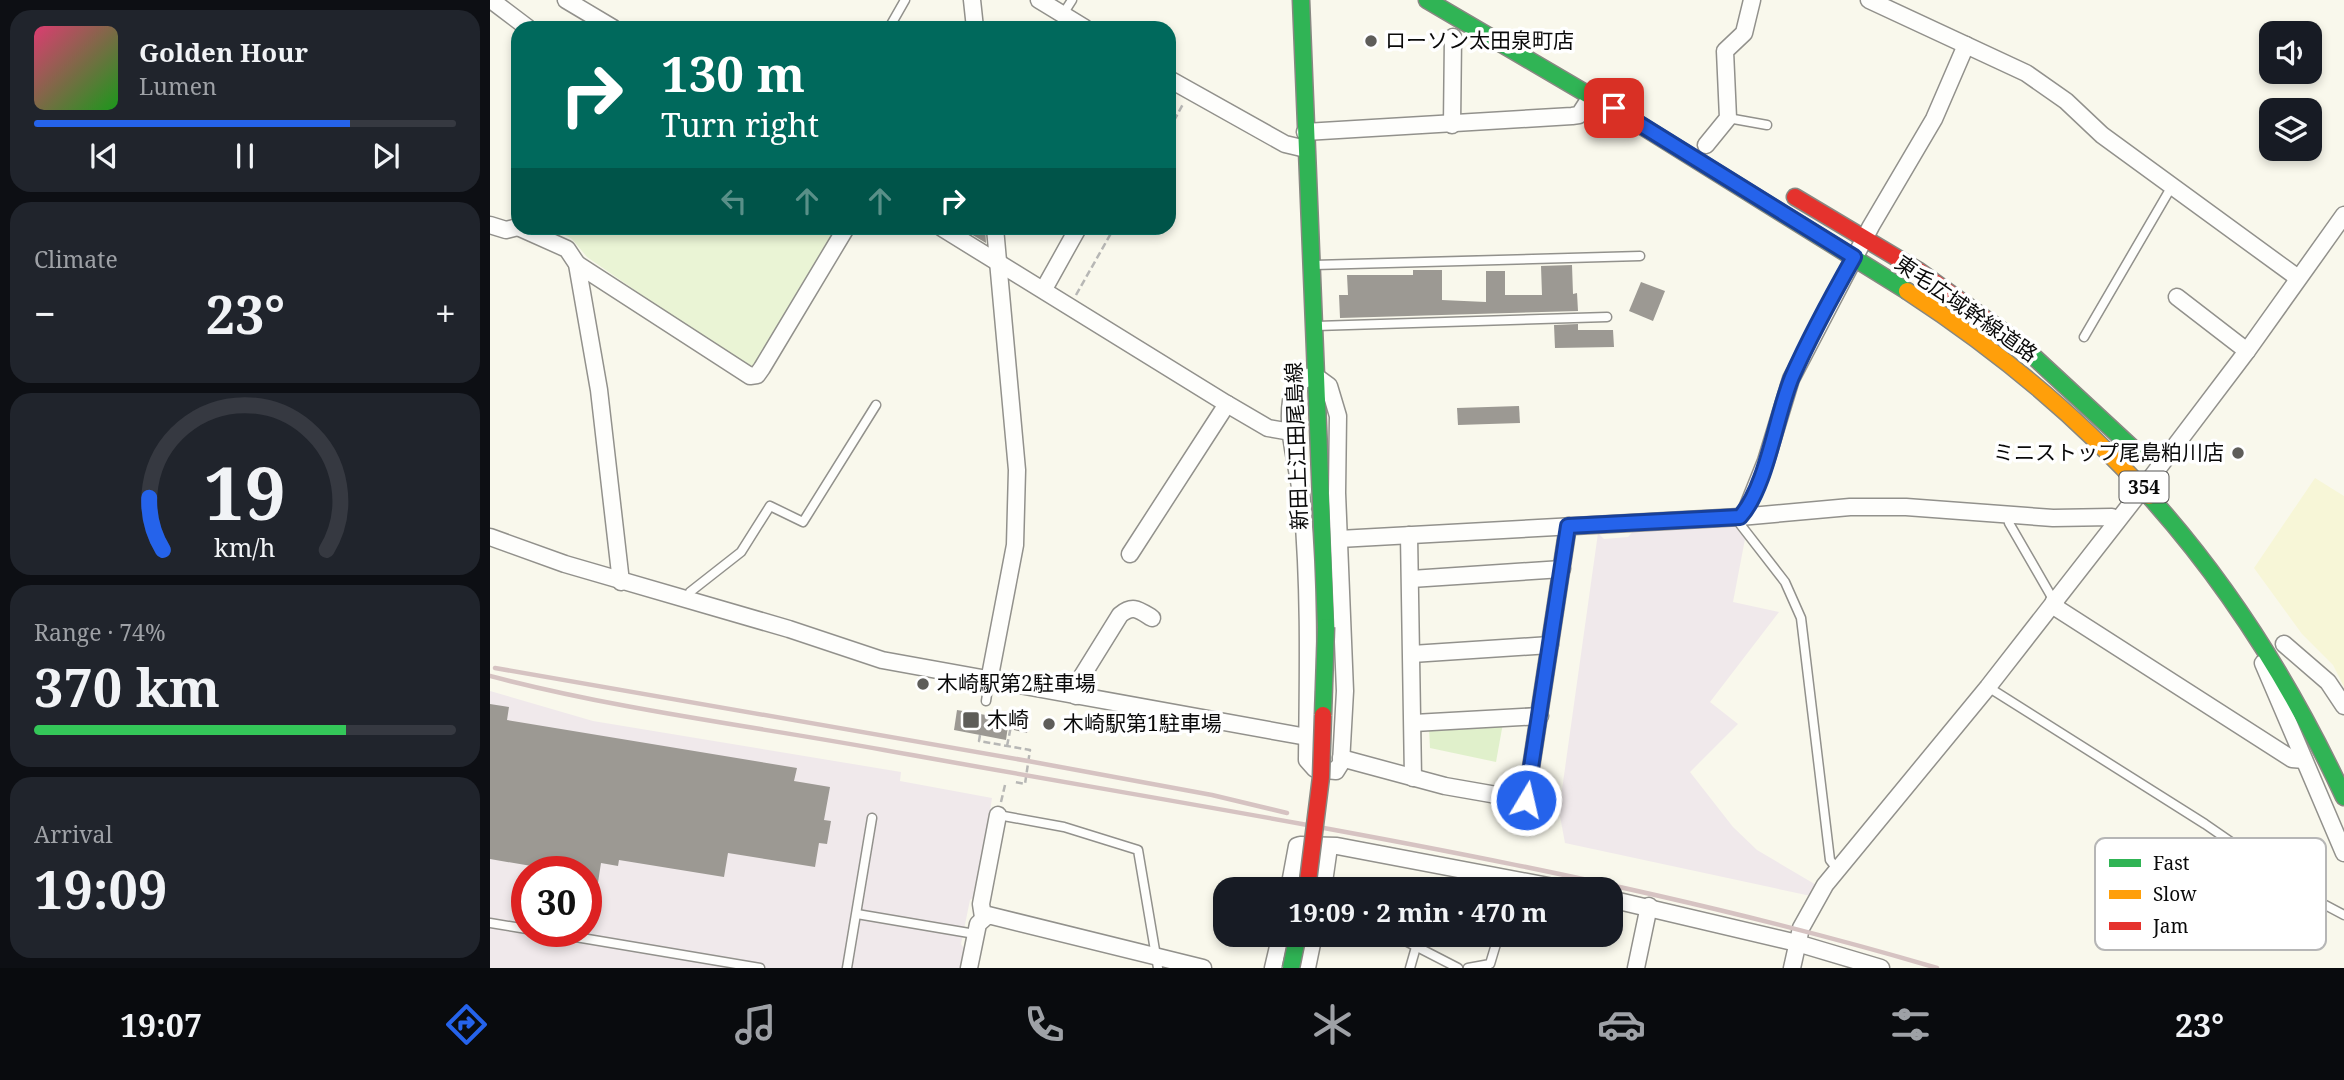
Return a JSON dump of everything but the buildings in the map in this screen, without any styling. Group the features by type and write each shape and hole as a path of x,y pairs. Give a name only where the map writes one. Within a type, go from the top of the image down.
{"main road":[{"name":"新田上江田尾島線","path":"1301,0 1326,627 1324,743 1308,877"},
{"name":"東毛広域幹線道路","path":"1427,0 1598,86 1681,147 1939,312 2006,361 2071,417 2144,487 2212,570 2262,645 2301,711 2344,797"},
{"name":"東毛広域幹線道路","path":"1854,257 1848,241 1810,217 1783,190 1969,305 2034,355 2094,408 2168,485"},
{"path":"2273,627 2307,685"},
{"path":"1291,968 1295,947"}],"street":[{"path":"491,0 519,21"},
{"path":"566,0 601,21"},
{"path":"972,0 974,21"},
{"path":"1039,0 1067,7 1079,21"},
{"path":"1706,145 1728,118 1725,51 1744,33 1752,0"},
{"path":"1869,0 2026,73 2066,101 2102,135 2298,278"},
{"path":"1452,125 1453,37"},
{"path":"1740,517 1746,511 1766,461 1791,379 1864,238 1934,119 1966,45"},
{"path":"1176,83 1285,144 1452,125 1579,115 1598,86"},
{"path":"1792,968 1797,943 1810,910 1838,870 1988,687 2144,487 2247,351 2344,215"},
{"path":"490,225 506,230 511,229"},
{"path":"541,235 567,250 577,264 750,376 757,375 762,368 842,235"},
{"path":"954,235 1268,428 1291,432"},
{"path":"989,681 1015,545 1017,470 996,235"},
{"path":"1044,289 1074,235"},
{"path":"577,264 599,390 621,582"},
{"path":"2177,297 2247,351"},
{"path":"1314,375 1325,381 1334,396 1339,446 1339,539 1345,691 1340,768 1336,771 1309,766 1302,502 1291,432 1290,412 1295,389 1305,377 1314,375"},
{"path":"1130,554 1227,404"},
{"path":"1339,539 1740,517 1850,507 1906,506 2053,518 2112,517 2117,521"},
{"path":"1526,800 1568,526"},
{"path":"1409,535 1413,778"},
{"path":"490,537 510,547 621,582 882,660 1307,737"},
{"path":"1411,579 1562,569"},
{"path":"2054,601 2058,609 2292,759 2304,760"},
{"path":"1076,696 1079,681 1120,615 1128,608 1136,608 1152,618"},
{"path":"2284,644 2328,682 2344,706"},
{"path":"1412,654 1550,645"},
{"path":"2262,645 2266,676 2344,853"},
{"path":"1414,723 1540,716"},
{"path":"1341,758 1413,778 1549,804"},
{"path":"969,968 975,934 983,917 981,904 998,815"},
{"path":"1291,877 1297,846 1337,846 1479,877"},
{"path":"1325,877 1329,847"},
{"path":"1623,901 1797,943 1874,967"},
{"path":"1636,968 1648,906"},
{"path":"983,917 998,915 1157,961 1203,968"},
{"path":"1273,968 1278,947"},
{"path":"1307,968 1311,947"}],"lane":[{"path":"893,21 905,0"},
{"path":"1728,118 1767,125"},
{"path":"2084,337 2172,186"},
{"path":"1311,265 1640,256"},
{"path":"1314,326 1607,317"},
{"path":"686,600 690,592 741,552 770,506 803,523 876,405"},
{"path":"2007,514 2008,523 2054,601"},
{"path":"1740,517 1740,524 1785,582 1801,618 1830,860 1838,870"},
{"path":"986,701 989,681"},
{"path":"1988,687 2226,838"},
{"path":"998,815 1064,827 1138,849 1157,961"},
{"path":"847,968 872,818"},
{"path":"2326,905 2344,915"},
{"path":"857,914 975,934"},
{"path":"490,923 511,926"},
{"path":"602,941 760,968"},
{"path":"1410,968 1416,947 1458,968"},
{"path":"1468,968 1490,964 1495,947"}],"path":[{"path":"1176,117 1190,92"},
{"path":"1070,305 1110,235"},
{"path":"1007,746 1012,721 1015,722"},
{"path":"980,735 979,741 1030,750 1025,784 1015,782"}],"shaded area":[{"path":"1733,524 1745,539 1733,602 1779,612 1710,702 1738,724 1690,772 1733,827 1757,850 1818,886 1811,896 1565,843 1559,811 1598,533 1604,539 1628,537 1636,528"},
{"path":"490,691 593,721 901,772 900,781 992,798 977,895 970,900 961,944 967,953 965,968 490,968"}],"green space":[{"path":"565,235 836,235 756,365 746,367 587,257"},
{"path":"2315,478 2344,496 2344,687 2333,665 2302,634 2254,568"},
{"path":"1503,723 1496,762 1430,748 1429,728"}],"railway":[{"path":"495,668 1028,761 1212,795 1287,813"},
{"path":"490,676 588,699 1281,820 1545,871 1807,932 1937,968"}],"traffic: fast":[{"path":"1301,0 1326,627"},
{"path":"1427,0 1645,128 1907,291"},
{"path":"2019,343 2140,455"},
{"path":"2149,496 2179,530 2258,639 2303,716 2344,797"},
{"path":"1323,715 1326,627"},
{"path":"1291,968 1295,947"}],"traffic: slow":[{"path":"1907,291 1972,336 2035,385 2094,438 2149,496"}],"traffic: jam":[{"path":"1795,197 1919,271 2019,343"},
{"path":"1308,877 1321,777 1323,715"}],"place":[{"name":"ローソン太田泉町店","path":"1371,41"},
{"name":"ミニストップ尾島粕川店","path":"2238,453"},
{"name":"木崎駅第2駐車場","path":"923,684"},
{"name":"木崎","path":"971,720"},
{"name":"木崎駅第1駐車場","path":"1049,724"}],"route":[{"path":"1526,800 1568,526 1740,517 1746,511 1766,461 1791,379 1854,257 1681,147 1614,108"}]}
